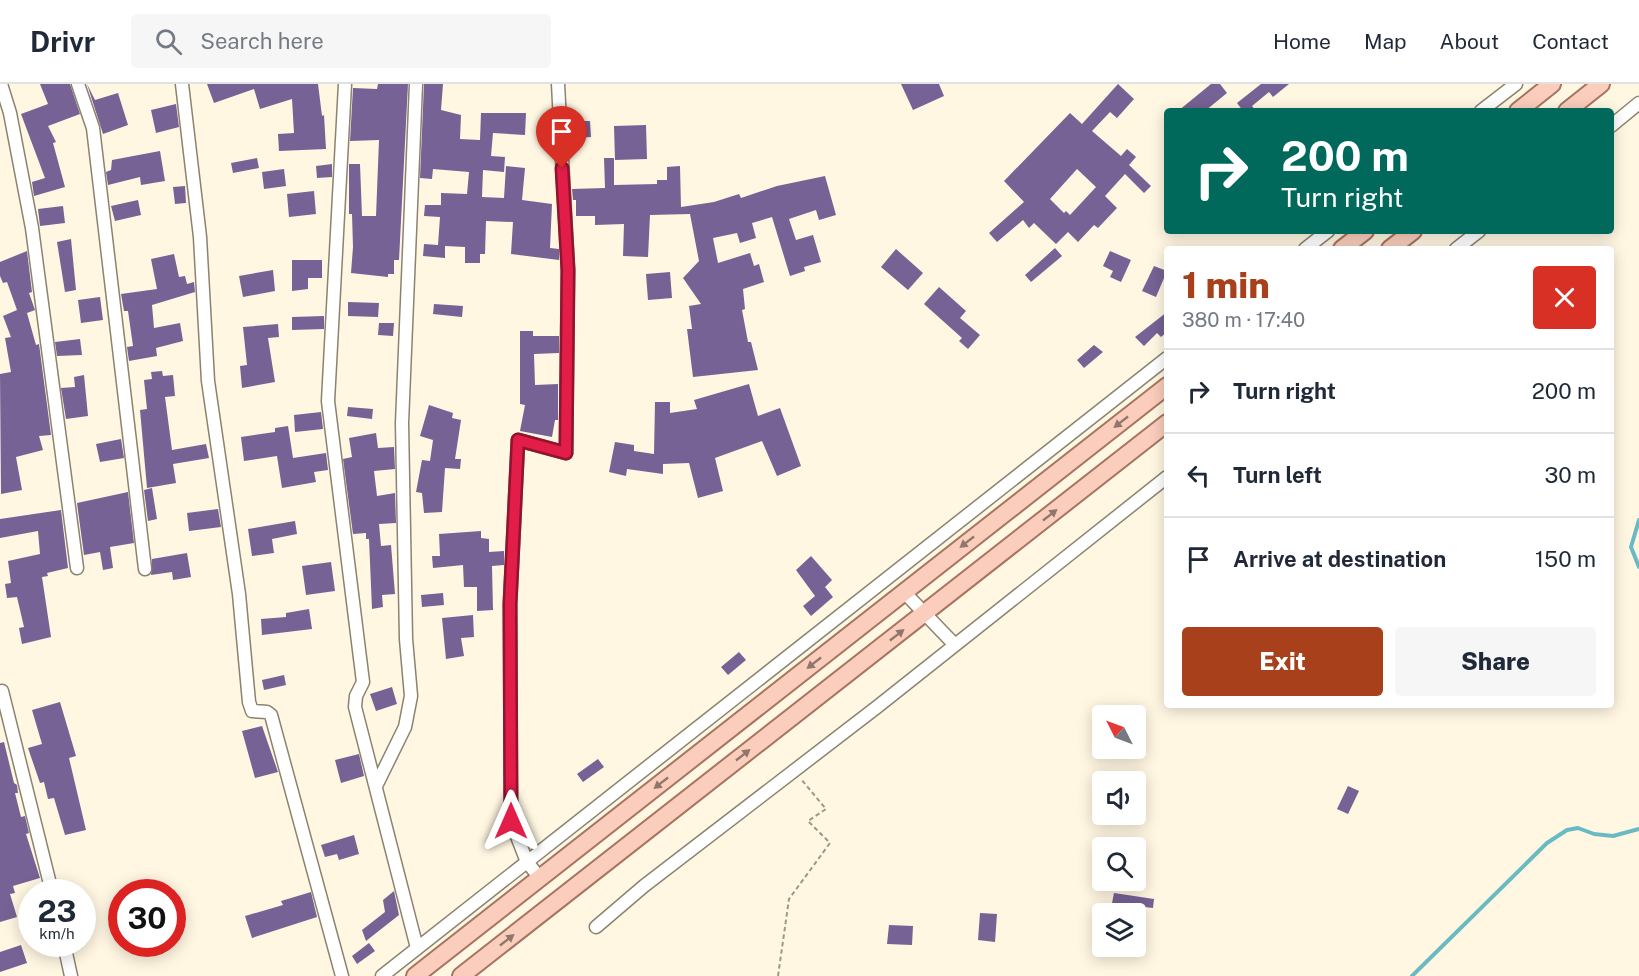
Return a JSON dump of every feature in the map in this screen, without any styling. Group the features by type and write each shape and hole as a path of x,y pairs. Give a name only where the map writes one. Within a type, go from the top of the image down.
{"main road":[{"path":"1522,108 1552,84"},
{"path":"1571,108 1601,84"},
{"path":"1346,246 1361,234"},
{"path":"1394,246 1409,234"},
{"path":"415,976 1164,388"},
{"path":"461,976 1164,425"}],"street":[{"path":"1,84 10,113 32,228 77,568"},
{"path":"78,84 93,128 146,569"},
{"path":"182,84 200,237 208,381 239,594 249,702 252,711 267,712 271,715 342,976"},
{"path":"345,84 328,401 363,682 354,700 417,948"},
{"path":"376,786 405,727 411,696 406,639 402,423 416,84"},
{"path":"540,878 527,862 511,821 510,604 518,440 566,453 568,270 558,84"},
{"path":"1485,108 1516,84"},
{"path":"1614,124 1639,103"},
{"path":"1309,246 1324,234"},
{"path":"1460,246 1475,234"},
{"path":"382,976 1164,360"},
{"path":"596,927 1164,479"},
{"path":"904,592 954,644"},
{"path":"2,691 49,879"},
{"path":"67,957 71,976"}],"path":[{"path":"778,976 789,898 830,843 808,821 826,809 794,770"}],"building":[{"path":"40,84 70,84 80,114 48,126 56,142 53,143 65,187 34,196 32,182 45,178 21,114 48,104"},
{"path":"87,84 95,100 118,93 128,125 103,134"},
{"path":"207,84 318,84 322,116 324,115 326,149 279,151 278,134 294,133 292,99 260,109 254,89 214,103"},
{"path":"378,84 408,84 399,260 394,260 394,274 388,274 388,277 351,273 353,247 352,214 349,214 349,164 360,164 362,216 376,216 379,140 350,141 353,88 377,89"},
{"path":"424,84 443,84 441,110 461,115 460,139 480,140 481,113 526,113 525,135 493,133 491,156 505,157 504,172 483,170 482,197 504,198 506,166 525,168 522,200 552,204 550,248 559,249 559,260 511,254 513,222 486,221 485,254 480,254 480,263 465,263 465,247 445,246 445,258 423,256 424,244 438,245 440,217 424,216 425,205 441,205 441,193 467,194 469,172 433,169 432,179 420,178"},
{"path":"901,84 939,84 944,96 913,110"},
{"path":"1118,84 1134,99 1117,118 1110,112 1092,131 1121,156 1127,149 1136,157 1129,165 1151,186 1144,193 1125,174 1105,196 1117,208 1098,228 1094,225 1078,242 1068,232 1056,244 1034,223 1029,228 1023,220 997,242 989,233 1024,202 1004,181 1070,113 1082,124","holes":["1077,169 1096,187 1070,215 1066,211 1064,213 1050,199"]},
{"path":"1211,84 1220,84 1227,93 1209,108 1182,108"},
{"path":"1261,84 1289,84 1273,97 1269,92 1252,106 1254,108 1241,108 1237,103"},
{"path":"176,104 179,127 156,133 151,110"},
{"path":"575,121 590,121 591,137 576,138"},
{"path":"646,125 647,159 615,160 614,126"},
{"path":"160,151 165,181 141,185 140,177 108,185 106,172 111,170 112,160"},
{"path":"257,158 259,168 233,173 231,163"},
{"path":"604,158 614,158 614,185 657,184 657,180 667,180 667,167 680,166 681,207 714,202 739,194 741,198 777,186 825,176 836,215 819,220 816,210 789,219 796,240 813,235 821,262 804,267 805,271 790,276 772,217 752,223 756,238 740,243 737,233 713,238 718,263 750,253 754,266 759,264 764,282 743,289 745,309 742,310 748,342 751,342 758,370 693,377 687,329 692,329 689,306 701,304 683,278 699,261 690,214 650,215 648,257 623,256 624,224 595,225 595,216 576,216 576,200 573,200 572,189 605,188"},
{"path":"332,164 332,177 317,178 316,166"},
{"path":"284,169 286,186 264,189 262,172"},
{"path":"185,186 186,203 175,204 173,187"},
{"path":"314,191 316,214 289,217 287,194"},
{"path":"138,200 141,215 115,221 111,206"},
{"path":"63,206 65,223 40,226 38,209"},
{"path":"71,239 76,290 65,292 57,242"},
{"path":"1055,248 1062,256 1031,282 1025,275"},
{"path":"896,249 923,273 908,290 881,267"},
{"path":"27,251 32,292 29,293 35,310 27,313 36,345 39,344 51,435 39,436 43,450 16,457 22,490 1,494 0,374 11,372 5,338 11,337 3,316 17,310 7,282 3,283 0,276 0,262"},
{"path":"1110,251 1131,260 1121,282 1110,277 1113,271 1103,266"},
{"path":"174,254 179,277 185,276 187,284 194,282 195,292 152,305 154,328 180,323 183,341 156,348 157,356 129,361 127,347 133,346 128,311 124,311 121,294 157,289 151,259"},
{"path":"292,260 322,260 322,278 308,278 308,289 292,291"},
{"path":"1154,266 1164,270 1164,278 1156,297 1142,291"},
{"path":"273,270 275,291 243,297 239,276"},
{"path":"670,272 672,298 648,300 646,274"},
{"path":"939,287 966,311 960,318 980,335 968,349 959,341 962,338 924,304"},
{"path":"100,297 103,320 81,323 78,300"},
{"path":"348,302 379,303 378,317 348,316"},
{"path":"434,304 463,306 462,317 433,314"},
{"path":"1164,314 1164,334 1161,337 1157,333 1144,346 1135,337"},
{"path":"324,316 324,329 292,330 292,317"},
{"path":"379,323 394,323 393,336 378,335"},
{"path":"278,324 279,337 268,338 275,382 242,388 240,366 247,365 243,327"},
{"path":"520,331 533,331 533,336 559,336 559,353 534,354 535,385 558,384 558,420 555,420 552,437 520,431 525,405 520,404"},
{"path":"80,339 82,355 57,356 55,342"},
{"path":"1094,345 1103,352 1084,368 1077,360"},
{"path":"162,371 163,376 173,375 175,396 165,397 172,450 206,444 209,458 173,464 176,483 147,488 140,410 147,409 144,380 152,379 151,372"},
{"path":"84,375 88,416 66,419 61,388 75,387 74,377"},
{"path":"749,384 758,416 780,408 801,466 777,476 762,441 715,458 723,491 698,498 689,463 663,464 663,474 627,469 626,476 609,472 615,442 634,445 634,451 654,454 655,402 670,402 670,413 697,409 694,400"},
{"path":"429,405 453,413 452,418 461,420 455,459 461,459 460,469 445,468 442,512 424,513 422,493 416,492 422,460 430,461 433,440 420,436"},
{"path":"348,407 373,409 372,419 347,416"},
{"path":"321,412 323,429 295,432 294,415"},
{"path":"288,426 293,458 326,453 328,470 314,472 316,482 282,488 277,456 244,461 241,437 275,432 275,428"},
{"path":"376,433 378,448 394,447 395,469 374,471 377,496 395,493 396,523 379,524 381,546 391,545 395,594 382,595 383,607 372,609 369,539 366,539 366,533 353,534 343,459 352,457 349,438"},
{"path":"121,439 124,458 100,462 96,444"},
{"path":"152,488 157,519 148,521 144,490"},
{"path":"128,492 134,543 110,547 113,568 103,570 100,552 84,555 77,503"},
{"path":"218,509 221,527 189,531 187,513"},
{"path":"61,510 68,568 47,573 48,576 42,577 51,637 22,644 19,628 24,627 17,597 7,598 5,584 11,583 8,561 40,554 38,531 0,538 0,519"},
{"path":"295,521 297,534 272,539 274,553 252,556 248,529"},
{"path":"481,531 481,538 489,539 489,552 504,551 504,565 492,566 493,610 477,611 477,587 464,587 463,565 433,568 432,556 440,556 439,534"},
{"path":"187,553 191,577 173,580 172,572 151,575 152,559"},
{"path":"811,556 832,580 825,587 833,597 811,616 803,606 815,596 796,570"},
{"path":"331,562 335,591 306,595 302,566"},
{"path":"443,593 444,605 422,607 421,595"},
{"path":"309,609 312,629 262,635 261,619 286,617 286,613"},
{"path":"473,615 474,637 461,638 464,656 446,659 442,618"},
{"path":"739,652 746,660 728,675 721,667"},
{"path":"284,675 286,685 264,690 262,680"},
{"path":"392,687 397,704 376,711 370,694"},
{"path":"60,702 76,756 69,758 86,830 65,835 54,798 48,799 44,782 40,783 28,748 42,744 32,710"},
{"path":"262,726 278,772 255,778 242,731"},
{"path":"4,742 14,783 17,785 18,793 15,793 21,817 25,816 29,833 26,834 40,878 18,879 18,885 13,886 15,893 10,894 17,917 0,922 0,743"},
{"path":"359,754 364,776 341,783 335,760"},
{"path":"598,759 604,767 583,782 577,774"},
{"path":"1348,786 1359,791 1348,814 1337,809"},
{"path":"354,835 359,854 339,860 337,854 325,857 321,845"},
{"path":"394,891 399,915 366,941 362,930 385,912 383,900"},
{"path":"311,892 317,917 252,938 245,916 283,905 281,901"},
{"path":"1114,893 1154,899 1153,908 1146,907 1146,903 1112,903"},
{"path":"980,913 997,914 995,942 978,940"},
{"path":"889,925 913,926 912,945 887,944"},
{"path":"369,943 375,951 357,964 352,956"},
{"path":"18,946 18,957 25,957 27,963 0,972 0,952"}],"waterway":[{"path":"1639,520 1631,547 1639,567"},
{"path":"1412,976 1547,843 1567,830 1578,828 1594,834 1613,836 1639,829"}],"route":[{"path":"511,821 510,604 518,440 566,453 568,270 562,168"}]}
